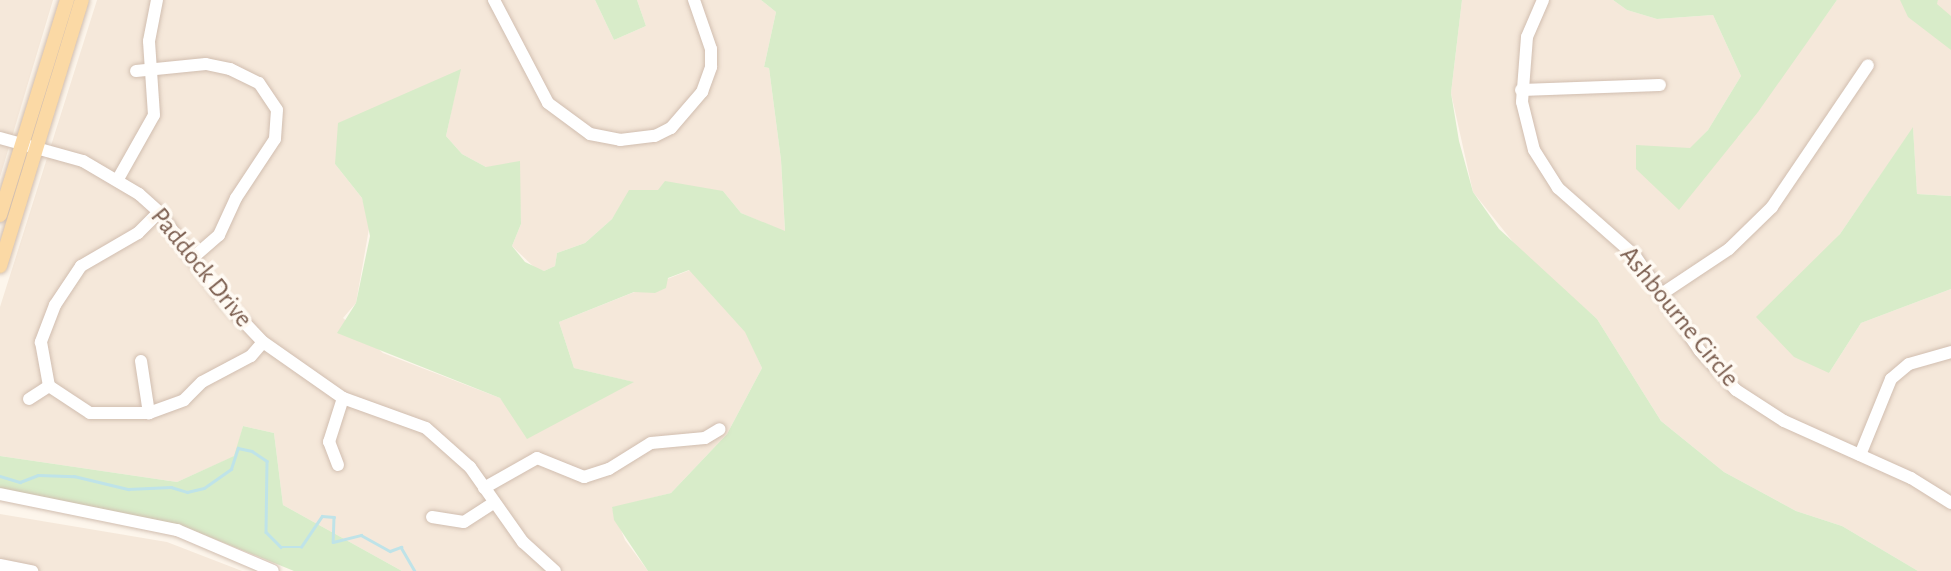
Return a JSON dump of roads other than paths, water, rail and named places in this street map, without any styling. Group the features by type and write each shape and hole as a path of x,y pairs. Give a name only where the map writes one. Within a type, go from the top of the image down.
{"main road":[{"path":"0,215 67,0"},
{"path":"0,266 82,0"}],"street":[{"path":"118,179 154,115 149,41 157,0"},
{"path":"494,0 548,103 590,134 621,140 655,136 671,128 702,92 711,67 711,49 694,0"},
{"name":"Ashbourne Circle","path":"1542,0 1527,37 1521,90 1526,128 1546,173 1578,211 1635,256 1663,293 1700,351 1736,390 1784,421 1860,455 1951,503"},
{"path":"136,71 206,64 230,69 259,83 277,110 275,139 236,198 219,235 193,258"},
{"path":"1663,293 1729,249 1766,214 1868,65"},
{"path":"1521,90 1660,85"},
{"name":"Paddock Drive","path":"0,138 23,141 83,161 118,179 159,212 193,258 263,342 343,398 426,428 470,467 523,542 555,571"},
{"path":"159,212 138,233 81,265 55,305 41,342 49,386 90,413 149,413 184,400 202,382 251,356 263,342"},
{"path":"1860,455 1892,379 1909,364 1951,352"},
{"path":"141,361 149,413"},
{"path":"29,399 49,386"},
{"path":"338,465 329,442 343,398"},
{"path":"484,488 537,458 584,477 609,469 651,443 705,438 720,429"},
{"path":"0,494 177,530 273,571"},
{"path":"432,517 464,522 493,503"},
{"path":"0,565 32,571"}],"waterway":[{"path":"0,476 20,482 38,475 74,476 128,489 171,487 187,492 204,488 231,469 238,448 252,451 267,461 266,532 281,547 301,547 322,516 334,517 333,542 361,535 390,551 401,547 415,571"}]}
